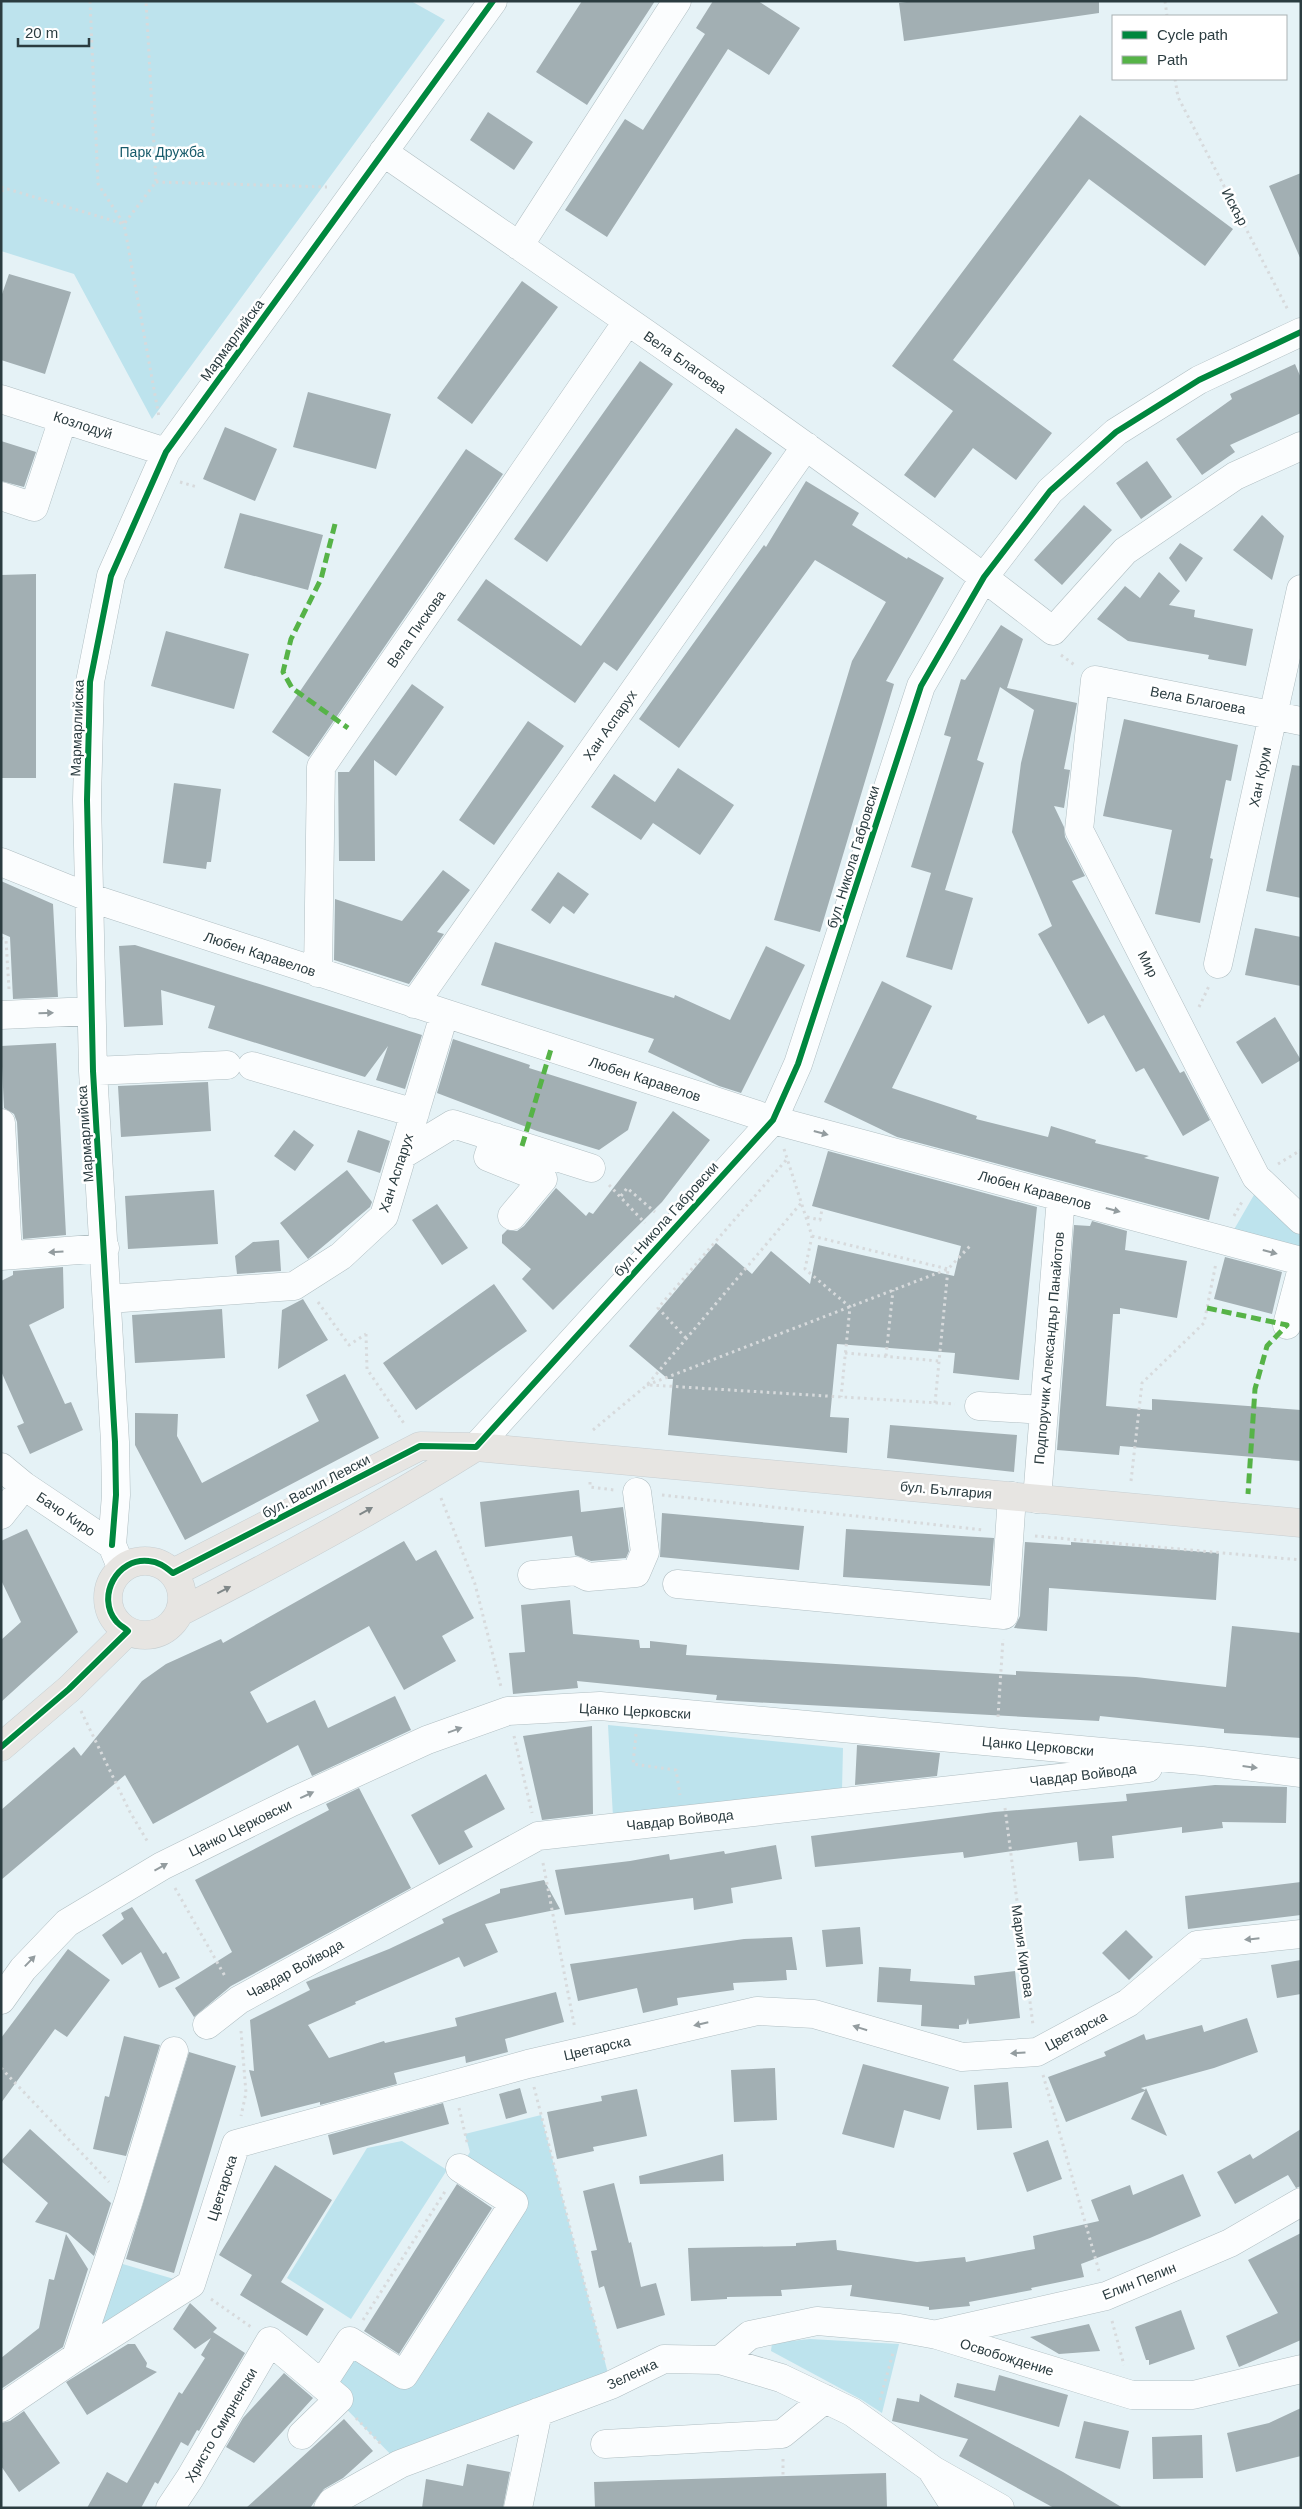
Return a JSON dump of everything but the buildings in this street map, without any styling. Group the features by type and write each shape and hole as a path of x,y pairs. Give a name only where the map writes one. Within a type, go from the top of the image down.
{"main road":[{"name":"бул. Васил Левски","path":"174,1573 420,1446 476,1447"},
{"name":"бул. България","path":"476,1447 1301,1523"},
{"path":"180,1612 237,1583 431,1475 476,1447"},
{"path":"117,1557 134,1562 147,1560 160,1564 174,1573 180,1583 183,1597 180,1612 172,1624 160,1632 144,1635 128,1631 116,1621 109,1607 108,1591 113,1579 117,1557"},
{"path":"1,1747 69,1688 128,1631"}],"street":[{"path":"519,246 676,1"},
{"name":"Мармарлийска","path":"117,1557 115,1442 108,1299 93,1071 87,800 90,682 111,576 166,452 358,188 484,4"},
{"name":"Вела Благоева","path":"383,152 806,446 984,576 1053,631 1125,552 1235,476 1301,446"},
{"name":"Вела Пискова","path":"318,973 321,768 628,322"},
{"name":"бул. Никола Габровски","path":"476,1447 774,1120 798,1064 921,686 984,576 1050,491 1116,432 1199,380 1300,332"},
{"name":"Козлодуй","path":"1,399 166,452"},
{"path":"1,496 34,507 63,419"},
{"name":"Хан Аспарух","path":"414,1004 806,446"},
{"name":"Хан Крум","path":"1218,964 1301,589"},
{"name":"Вела Благоева","path":"1094,680 1301,721"},
{"name":"Мир","path":"1094,680 1079,830 1256,1177 1301,1220"},
{"name":"Любен Каравелов","path":"1,862 88,896 318,973 774,1120 1301,1261"},
{"path":"6,1006 92,1011"},
{"name":"Хан Аспарух","path":"108,1299 294,1286 341,1256 384,1216 444,1014"},
{"path":"93,1071 239,1066 415,1113"},
{"path":"1,1123 5,1256 105,1248"},
{"path":"402,1155 453,1124 591,1168"},
{"path":"494,1138 488,1157 543,1179 512,1216"},
{"name":"Подпоручик Александър Панайотов","path":"1024,1497 1044,1410 1061,1197"},
{"path":"1287,1325 1301,1272"},
{"path":"979,1406 1044,1410"},
{"name":"Бачо Киро","path":"1,1466 24,1486 117,1557"},
{"path":"1,1514 24,1486"},
{"path":"532,1575 576,1571 588,1577 636,1574 646,1552 637,1492"},
{"path":"677,1584 1004,1615 1010,1533 1024,1497"},
{"name":"Цанко Церковски","path":"1,2000 23,1969 67,1923 162,1866 292,1802 427,1740 508,1711 600,1706 1202,1761"},
{"path":"1202,1761 1301,1774"},
{"name":"Чавдар Войвода","path":"207,2025 239,2000 538,1836 1202,1761"},
{"name":"Цветарска","path":"191,2284 236,2144 528,2064 757,2011 814,2014 962,2057 1037,2052 1128,2002 1198,1945 1301,1934"},
{"path":"76,2357 128,2202 174,2050"},
{"path":"302,2435 331,2392 350,2341 404,2375 514,2203 460,2168"},
{"name":"Елин Пелин","path":"937,2335 1106,2296 1230,2243 1301,2202"},
{"path":"1,2408 76,2357 191,2284"},
{"name":"Освобождение","path":"720,2360 750,2334 817,2322 899,2328 937,2335 1132,2395 1192,2395 1301,2369"},
{"path":"270,2340 331,2392"},
{"name":"Христо Смирненски","path":"170,2508 190,2478 270,2340"},
{"name":"Зеленка","path":"328,2508 332,2502 400,2464 610,2385 664,2359 720,2360 782,2378 852,2412 933,2470 1000,2508"},
{"path":"605,2444 782,2434 825,2399"},
{"path":"518,2508 538,2412"},
{"path":"933,2470 953,2507"}],"path":[{"path":"90,1 98,184 124,224 166,452"},
{"path":"124,224 156,182 146,1"},
{"path":"1165,1 1167,15"},
{"path":"156,182 358,188"},
{"path":"1,187 124,224"},
{"path":"1,191 8,189"},
{"path":"1,938 6,940 6,1006"},
{"path":"1185,1037 1218,964"},
{"path":"774,1120 812,1236 805,1268 850,1307"},
{"path":"686,1338 658,1308 787,1159"},
{"path":"627,1188 668,1235 621,1196 627,1188"},
{"path":"593,1430 647,1385 802,1202"},
{"path":"806,1216 820,1220 822,1209"},
{"path":"812,1236 948,1269"},
{"path":"1128,1507 1142,1383 1204,1323 1220,1239"},
{"path":"647,1385 948,1269 970,1246"},
{"path":"935,1403 948,1269"},
{"path":"886,1356 892,1290"},
{"path":"841,1397 850,1307"},
{"path":"329,1316 349,1345 366,1334 367,1369 420,1446"},
{"path":"845,1353 939,1361"},
{"path":"647,1385 979,1406"},
{"path":"431,1475 475,1584 508,1711 538,1836 580,2051"},
{"path":"590,1487 1010,1533 1301,1560"},
{"path":"997,1742 1004,1615"},
{"path":"69,1688 130,1812 162,1866"},
{"path":"639,1710 633,1764 676,1770 683,1820"},
{"path":"528,2064 610,2385"},
{"path":"1,2068 128,2202"},
{"path":"350,2341 470,2152 465,2134"},
{"path":"191,2284 270,2340"},
{"path":"873,2427 899,2328"},
{"path":"331,2392 400,2464"}],"green space":[{"name":"Парк Дружба","path":"1,1 411,1 445,20 152,419 74,274 1,251"},
{"path":"1258,1188 1301,1237 1301,1248 1232,1233"},
{"path":"608,1725 843,1748 842,1790 613,1817"},
{"path":"541,2115 611,2385 400,2464 322,2384 350,2341 404,2375 514,2203 460,2168 470,2152 465,2134"},
{"path":"402,2141 447,2170 351,2319 287,2278 367,2148"},
{"path":"109,2260 191,2284 76,2357"},
{"path":"810,2339 899,2344 882,2413 862,2400 771,2351 772,2343"}],"marked path":[{"path":"335,524 321,579 291,639 283,672 292,688 348,728"},
{"path":"522,1146 551,1049"},
{"path":"1207,1308 1287,1325 1267,1346 1255,1389 1248,1494"}],"cycle path":[{"path":"112,1545 116,1495 115,1442 93,1071 87,800 90,682 111,576 166,452 493,1"},
{"path":"1,1747 69,1689 128,1631 116,1621 110,1611 108,1601 109,1590 113,1580 128,1565 138,1561 149,1561 162,1565 173,1573 420,1446 476,1447 773,1120 798,1064 921,686 984,577 1050,491 1116,432 1199,380 1301,332"}]}
